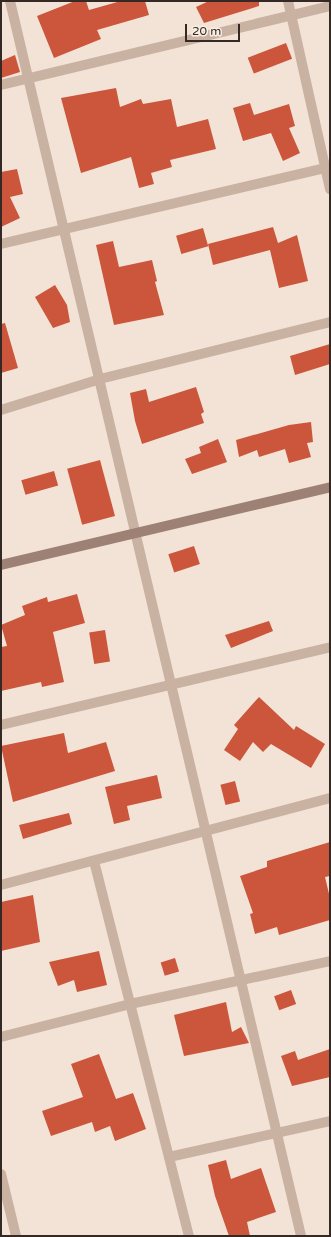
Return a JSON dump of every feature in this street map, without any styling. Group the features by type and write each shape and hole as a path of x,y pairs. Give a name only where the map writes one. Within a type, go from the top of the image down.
{"street":[{"path":"10,1 63,230 137,532 301,1236"},
{"path":"288,1 328,168 330,189"},
{"path":"1,85 330,6"},
{"path":"1,244 328,168"},
{"path":"1,410 100,379 330,322"},
{"path":"1,565 330,487"},
{"path":"1,725 330,647"},
{"path":"1,885 207,832 330,798"},
{"path":"94,861 189,1236"},
{"path":"1,1038 130,1004 330,961"},
{"path":"169,1157 330,1121"},
{"path":"1,1174 2,1186 16,1236"}],"building":[{"path":"75,1 86,1 89,10 121,1 145,1 149,15 97,30 101,39 54,58 37,16"},
{"path":"209,1 259,1 259,6 204,23 196,7"},
{"path":"286,43 292,59 254,74 248,58"},
{"path":"15,55 20,72 1,78 1,61"},
{"path":"116,88 120,107 141,99 143,104 171,99 177,127 208,119 216,149 170,160 172,167 151,173 154,184 139,188 131,157 81,173 61,98"},
{"path":"250,103 254,115 289,104 295,126 289,128 300,153 283,161 271,133 243,141 233,108"},
{"path":"17,169 23,194 10,197 20,218 1,227 1,172"},
{"path":"273,227 278,243 297,235 308,281 279,288 270,250 213,265 208,244"},
{"path":"203,228 208,246 181,254 176,236"},
{"path":"113,241 119,267 152,260 157,281 155,282 164,315 114,325 96,245"},
{"path":"55,285 67,305 70,322 53,328 35,297"},
{"path":"5,323 18,368 1,373 1,324"},
{"path":"330,344 330,364 295,375 290,356"},
{"path":"196,387 204,412 201,414 204,423 142,444 135,421 130,393 146,389 149,402"},
{"path":"311,422 313,442 307,443 311,457 289,463 285,449 259,457 257,450 239,457 236,440 289,425"},
{"path":"218,439 227,462 192,474 185,459 201,453 199,447"},
{"path":"100,460 115,516 82,525 67,469"},
{"path":"54,471 58,485 25,495 21,480"},
{"path":"194,546 200,564 174,572 168,554"},
{"path":"77,594 85,623 53,632 64,682 42,687 41,682 1,691 1,647 7,646 1,625 25,615 22,606 47,597 48,602"},
{"path":"269,621 273,631 231,648 225,635"},
{"path":"105,630 110,662 94,664 89,633"},
{"path":"259,697 294,730 296,726 325,744 311,768 271,744 263,752 253,742 240,761 224,750 238,729 234,725"},
{"path":"64,733 68,753 106,742 115,771 13,802 1,746"},
{"path":"157,775 162,798 127,806 130,820 114,824 105,787"},
{"path":"235,781 240,801 226,805 220,785"},
{"path":"69,813 72,824 23,839 19,825"},
{"path":"330,842 330,876 325,877 330,898 330,920 279,935 277,927 255,934 250,914 253,913 240,876 267,867 267,861"},
{"path":"33,895 40,942 1,951 1,902"},
{"path":"99,951 107,985 77,992 74,980 58,986 49,962"},
{"path":"175,958 179,971 165,976 161,962"},
{"path":"291,990 296,1004 279,1010 274,996"},
{"path":"226,1002 232,1032 241,1027 249,1043 184,1056 174,1015"},
{"path":"330,1049 330,1077 292,1086 281,1056 295,1051 298,1060"},
{"path":"99,1054 116,1099 133,1093 146,1129 115,1141 110,1126 95,1132 92,1122 51,1136 42,1111 83,1097 71,1064"},
{"path":"226,1160 231,1179 261,1168 276,1212 247,1222 250,1236 229,1236 215,1196 208,1165"}]}
